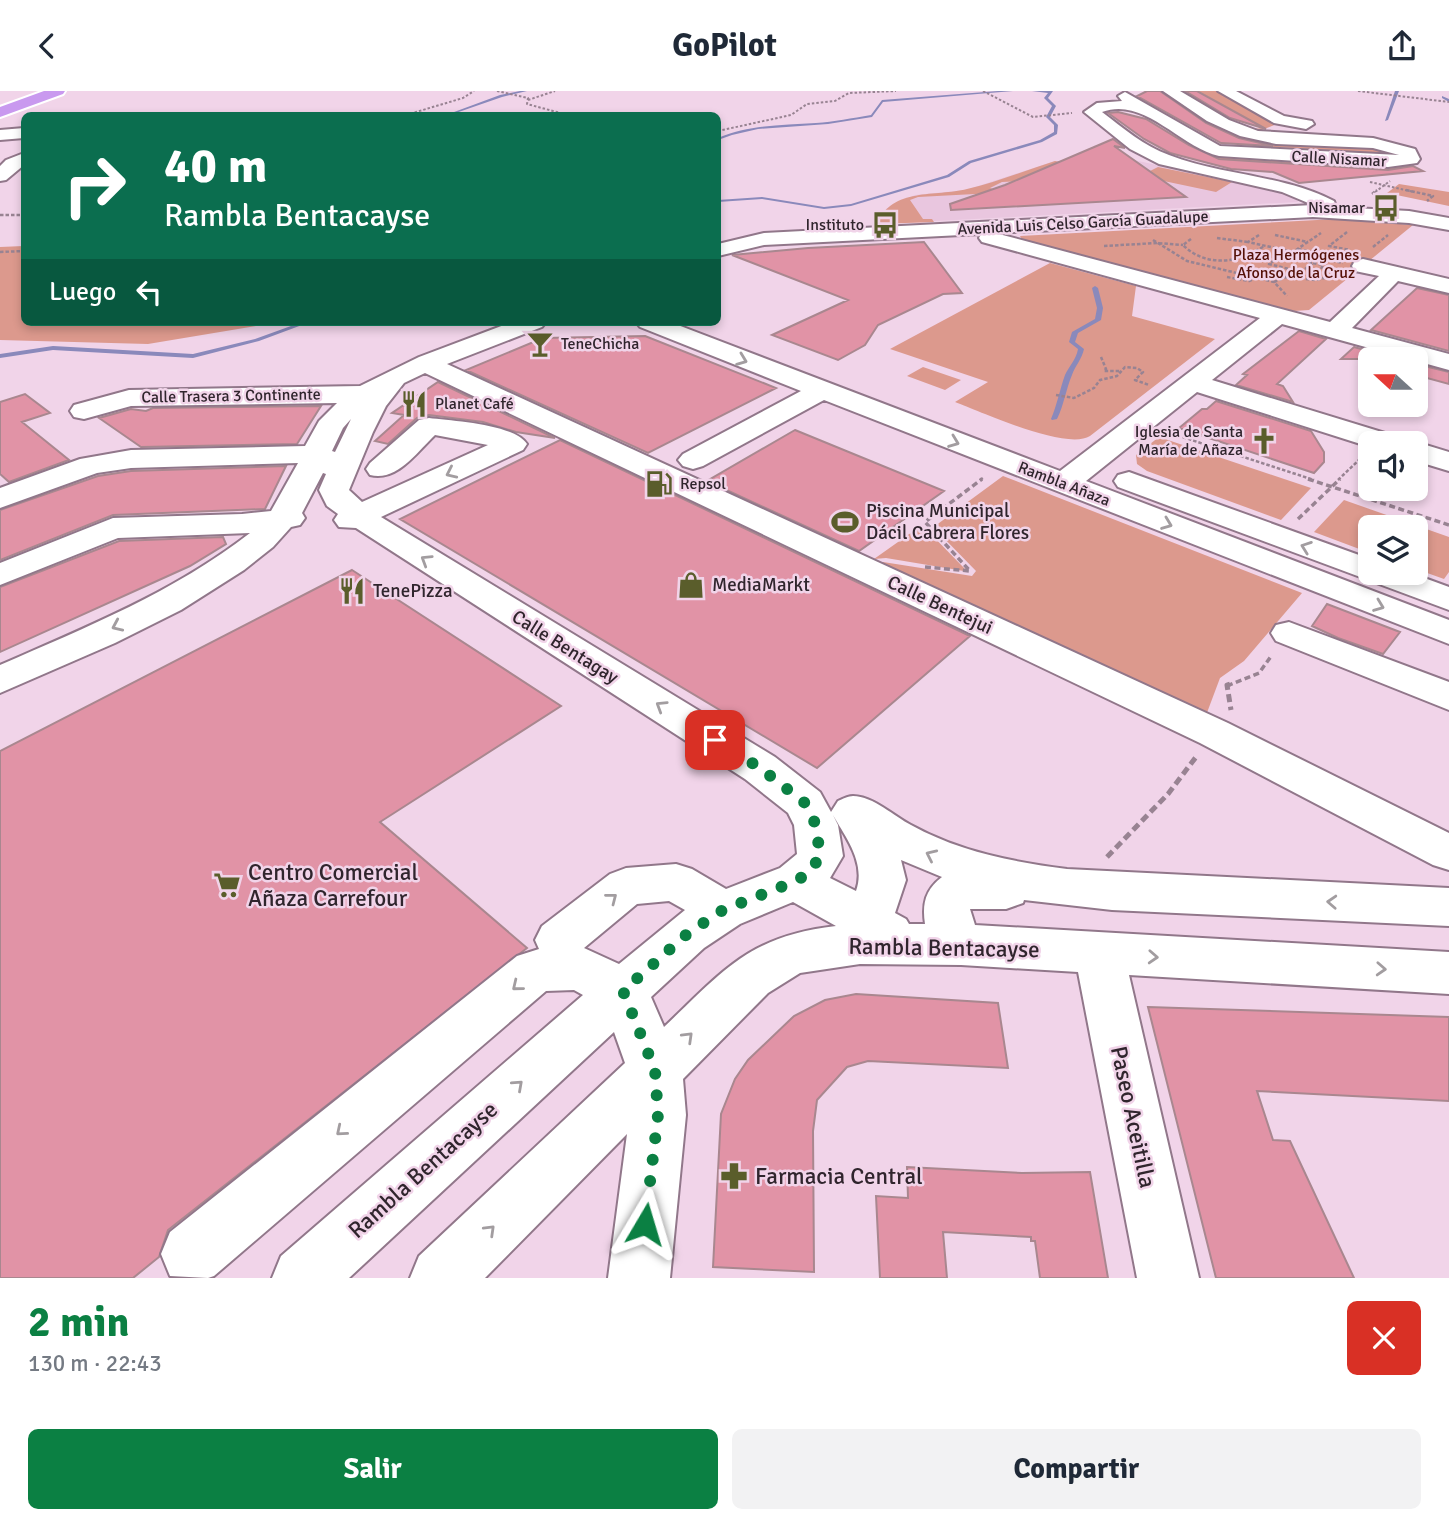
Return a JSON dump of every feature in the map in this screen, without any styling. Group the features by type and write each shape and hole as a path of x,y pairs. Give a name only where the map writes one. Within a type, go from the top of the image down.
{"highway":[{"path":"0,104 36,91"},
{"path":"0,112 58,91"},
{"path":"52,112 57,102 72,91"}],"street":[{"name":"Calle Nisamar","path":"1125,96 1206,147 1219,151 1388,162 1411,159 1409,153 1381,145 1281,139 1247,134 1170,91"},
{"name":"Calle Nisamar","path":"1225,91 1280,120 1376,131"},
{"name":"Calle Nisamar","path":"1145,110 1110,106 1098,107 1092,112 1161,159 1298,191 1332,219"},
{"path":"0,135 21,133"},
{"path":"0,159 21,157"},
{"path":"0,176 21,159"},
{"name":"Calle Nisamar","path":"1236,176 1262,174 1310,177"},
{"path":"1173,206 1243,202 1278,212"},
{"name":"Avenida Luis Celso García Guadalupe","path":"721,249 764,239 1278,212 1332,219 1448,224"},
{"path":"1430,241 1448,224"},
{"path":"957,230 1449,362"},
{"path":"1357,261 1449,286"},
{"path":"1335,331 1400,268"},
{"path":"1074,475 1278,316"},
{"path":"180,598 263,539 300,492 311,453 334,420 373,402 428,365 524,326"},
{"path":"485,342 510,338 546,326"},
{"path":"664,326 689,329"},
{"path":"671,326 689,329"},
{"name":"Rambla Añaza","path":"689,329 719,328 1449,633"},
{"name":"Rambla Añaza","path":"689,329 821,391 1005,461 1074,475 1279,537 1358,566"},
{"name":"Calle Bentejui","path":"428,365 1214,733 1449,853"},
{"path":"1184,388 1358,435"},
{"path":"693,460 821,391"},
{"name":"Calle Trasera 3 Continente","path":"84,411 129,398 373,402"},
{"path":"0,680 239,572 300,528 325,521 358,518 513,444 492,436 429,426 373,402"},
{"path":"358,518 338,499 334,491 373,402"},
{"path":"381,470 429,426"},
{"path":"0,499 91,465 131,459 311,453 343,470 381,470 416,490"},
{"path":"1428,455 1449,462"},
{"path":"0,575 113,528 277,521 324,511 358,518"},
{"name":"Calle Bentagay","path":"358,518 760,768"},
{"path":"1411,585 1449,599"},
{"path":"1289,633 1449,697"},
{"path":"760,768 796,777 887,834 941,860 998,878 1067,890"},
{"name":"Rambla Bentacayse","path":"303,1278 687,934 723,910 796,881 810,872 820,856 816,825 805,803 760,768"},
{"path":"796,881 864,932 883,880 874,842 853,812"},
{"path":"559,940 626,887 676,882 723,910"},
{"path":"939,945 950,929 946,905 956,891 1067,890 1449,907"},
{"name":"Rambla Bentacayse","path":"442,1278 750,978 787,955 864,932 939,945 1449,973"},
{"name":"Paseo Aceitilla","path":"1101,955 1106,992 1168,1278"},
{"path":"192,1254 535,971 580,968 623,991 655,1070 658,1115 639,1278"}],"path":[{"path":"417,112 463,98 474,91"},
{"path":"497,91 528,100 555,91"},
{"path":"721,130 791,115 807,104 835,101 849,93 896,91"},
{"path":"983,91 1033,117 1076,112"},
{"path":"1358,91 1449,102"},
{"path":"528,100 527,104 557,112"},
{"path":"1369,181 1433,196 1426,202"},
{"path":"0,215 21,215"},
{"path":"1287,257 1332,219"},
{"path":"1130,220 1157,243 1187,261 1275,282 1294,271"},
{"path":"1248,242 1263,232"},
{"path":"1319,254 1348,232"},
{"path":"1286,277 1315,280 1357,261 1390,234"},
{"path":"1371,236 1383,239"},
{"path":"1103,246 1157,243 1183,245 1190,239 1200,237"},
{"path":"1210,237 1248,242 1341,264 1346,260 1298,249"},
{"path":"1183,245 1185,249 1200,256 1233,261 1265,246"},
{"path":"1329,246 1357,261"},
{"path":"0,252 21,251"},
{"path":"1313,263 1301,272 1269,264 1282,255 1323,265 1315,280"},
{"path":"1101,357 1106,369 1104,371 1120,371"},
{"path":"1056,395 1074,398 1094,387 1100,380 1117,376 1125,367 1137,368 1143,372 1135,380 1184,388"},
{"path":"1139,423 1449,525"},
{"path":"921,566 970,571 925,522 1005,461"},
{"path":"1279,537 1358,461"}],"shaded area":[{"path":"1087,150 1282,192 1295,197 1298,202 877,224 887,208 915,195 966,190 1055,161 1060,162"}],"green space":[{"path":"1198,91 1216,91 1277,124 1254,133 1251,129 1264,128"},
{"path":"1254,140 1377,147 1397,154 1242,145 1244,150 1229,150"},
{"path":"1218,155 1408,166 1397,173 1204,161"},
{"path":"1055,161 1074,165 1022,181 1002,182 990,188 1010,195 994,193 918,197 910,200 923,219 932,219 934,222 877,224 884,212 904,199 967,189"},
{"path":"1158,167 1232,182 1216,192 1140,176"},
{"path":"1399,184 1449,192 1449,206 1387,193"},
{"name":"Plaza Hermógenes Afonso de la Cruz","path":"1336,219 1413,225 1309,310 1294,311 1022,240 1020,236"},
{"path":"21,246 21,326 256,326 148,344 0,340 0,247"},
{"path":"1050,263 1136,286 1132,316 1215,339 1090,436 1078,439 1024,428 955,402 988,382 890,349"},
{"path":"923,367 961,380 945,390 907,376"},
{"path":"1159,437 1311,488 1281,520 1147,471 1137,464 1136,455"},
{"path":"1003,476 1302,593 1244,661 1220,678 1205,718 880,565 883,562 972,576 976,571 935,526"},
{"path":"1344,500 1387,515 1358,515 1358,548 1314,532"},
{"path":"922,525 964,571 886,558 874,559"},
{"path":"1428,530 1449,537 1449,572 1444,579 1428,573"}],"building":[{"path":"1147,91 1160,91 1206,123 1239,138 1273,146 1221,143 1137,96"},
{"path":"1185,91 1197,91 1266,129 1230,118"},
{"path":"1118,112 1146,119 1189,145 1219,159 1388,170 1413,166 1423,171 1299,183 1273,172 1231,169 1170,153 1144,139 1108,113"},
{"path":"1113,139 1125,148 1114,146 1186,197 951,210 950,204 1005,185"},
{"path":"924,242 962,293 943,294 878,325 865,345 838,360 772,335 848,300 732,255 808,248"},
{"path":"1417,288 1449,295 1449,351 1371,330"},
{"path":"1299,331 1326,339 1277,384 1283,386 1293,402 1236,385 1247,375 1243,374"},
{"path":"645,336 776,388 648,453 466,370 543,338"},
{"path":"1354,347 1358,348 1358,359 1341,359"},
{"path":"1428,367 1449,372 1449,384 1428,378"},
{"path":"438,382 555,438 516,432 483,422 429,415 417,418 388,444 375,441 404,415 392,413"},
{"path":"25,394 50,413 22,422 69,460 9,482 0,474 0,402"},
{"name":"Iglesia de Santa María de Añaza","path":"1216,401 1311,431 1324,452 1324,462 1314,473 1179,428"},
{"path":"321,406 297,444 141,447 99,418 131,409 146,411 153,408"},
{"name":"Piscina Municipal Dácil Cabrera Flores","path":"795,430 944,491 859,551 707,481"},
{"name":"MediaMarkt","path":"560,440 970,636 817,768 400,519"},
{"path":"286,466 265,509 113,515 0,560 0,510 98,476 131,471"},
{"path":"223,537 226,544 190,566 0,652 0,587 119,541"},
{"name":"Centro Comercial Añaza Carrefour","path":"352,570 561,706 380,822 527,948 168,1230 159,1257 133,1278 0,1278 0,751"},
{"path":"1327,604 1400,632 1383,654 1338,638 1312,626"},
{"path":"856,994 998,1003 1008,1068 868,1061 847,1067 817,1100 813,1131 814,1272 713,1267 721,1114 735,1079 748,1060 794,1016 825,1000"},
{"path":"1148,1007 1449,1017 1449,1101 1257,1091 1273,1140 1290,1141 1354,1278 1216,1278"},
{"path":"907,1167 1022,1173 1090,1172 1108,1278 1040,1278 1035,1241 1031,1241 1031,1237 943,1232 947,1278 880,1278 876,1196 908,1198"}],"waterway":[{"path":"456,112 501,96 525,91"},
{"path":"721,138 744,130 828,123 872,116 882,101 1011,91"},
{"path":"1034,91 1050,92"},
{"path":"1386,120 1397,91"},
{"path":"721,201 762,198 824,208 851,205 948,176 970,162 1041,141 1056,133 1056,125 1048,117 1054,106 1046,98 1050,92"},
{"path":"1443,97 1449,101"},
{"path":"1054,419 1068,376 1080,354 1081,349 1072,342 1075,332 1098,320 1100,308 1095,288"},
{"path":"0,356 53,348 193,356 257,340 296,326"}],"place":[{"name":"Nisamar","path":"1386,208"},
{"name":"Instituto","path":"885,225"},
{"name":"TeneChicha","path":"540,344"},
{"name":"Planet Café","path":"414,404"},
{"name":"Iglesia de Santa María de Añaza","path":"1264,441"},
{"name":"Repsol","path":"659,484"},
{"name":"Piscina Municipal Dácil Cabrera Flores","path":"845,522"},
{"name":"MediaMarkt","path":"691,585"},
{"name":"TenePizza","path":"352,591"},
{"name":"Centro Comercial Añaza Carrefour","path":"227,885"},
{"name":"Farmacia Central","path":"734,1176"}],"route":[{"path":"645,1224 658,1115 655,1070 623,991 687,934 723,910 796,881 810,872 820,856 816,825 805,803 760,768 715,740"}]}
